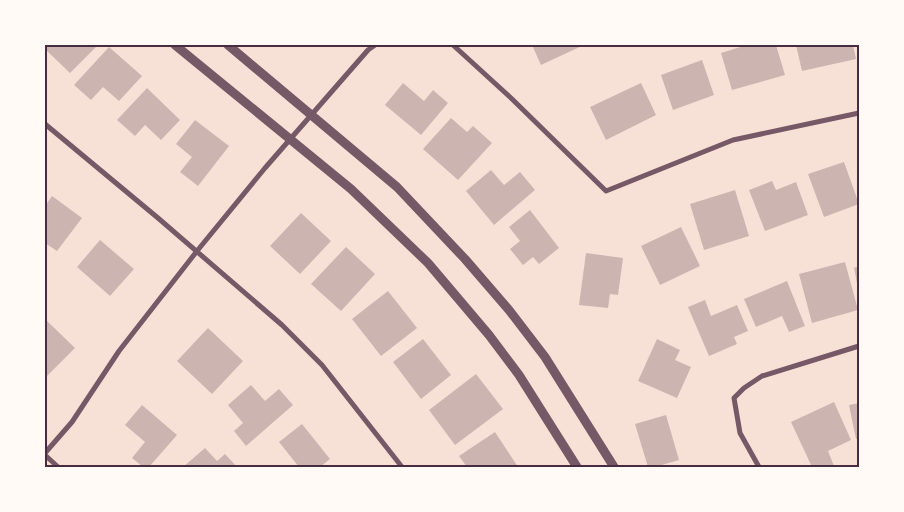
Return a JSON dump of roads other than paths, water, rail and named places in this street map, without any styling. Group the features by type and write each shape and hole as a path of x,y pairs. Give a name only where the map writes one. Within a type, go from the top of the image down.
{"street":[{"path":"175,45 351,189 428,263 489,335 519,376 577,467"},
{"path":"228,45 396,187 465,259 509,310 544,357 614,467"},
{"path":"58,467 45,454 72,422 118,351 197,251 290,140 368,50 375,45"},
{"path":"453,45 511,98 606,191 733,140 859,113"},
{"path":"45,124 282,325 322,365 402,467"},
{"path":"758,467 740,433 734,398 744,388 762,376 859,346"}]}
